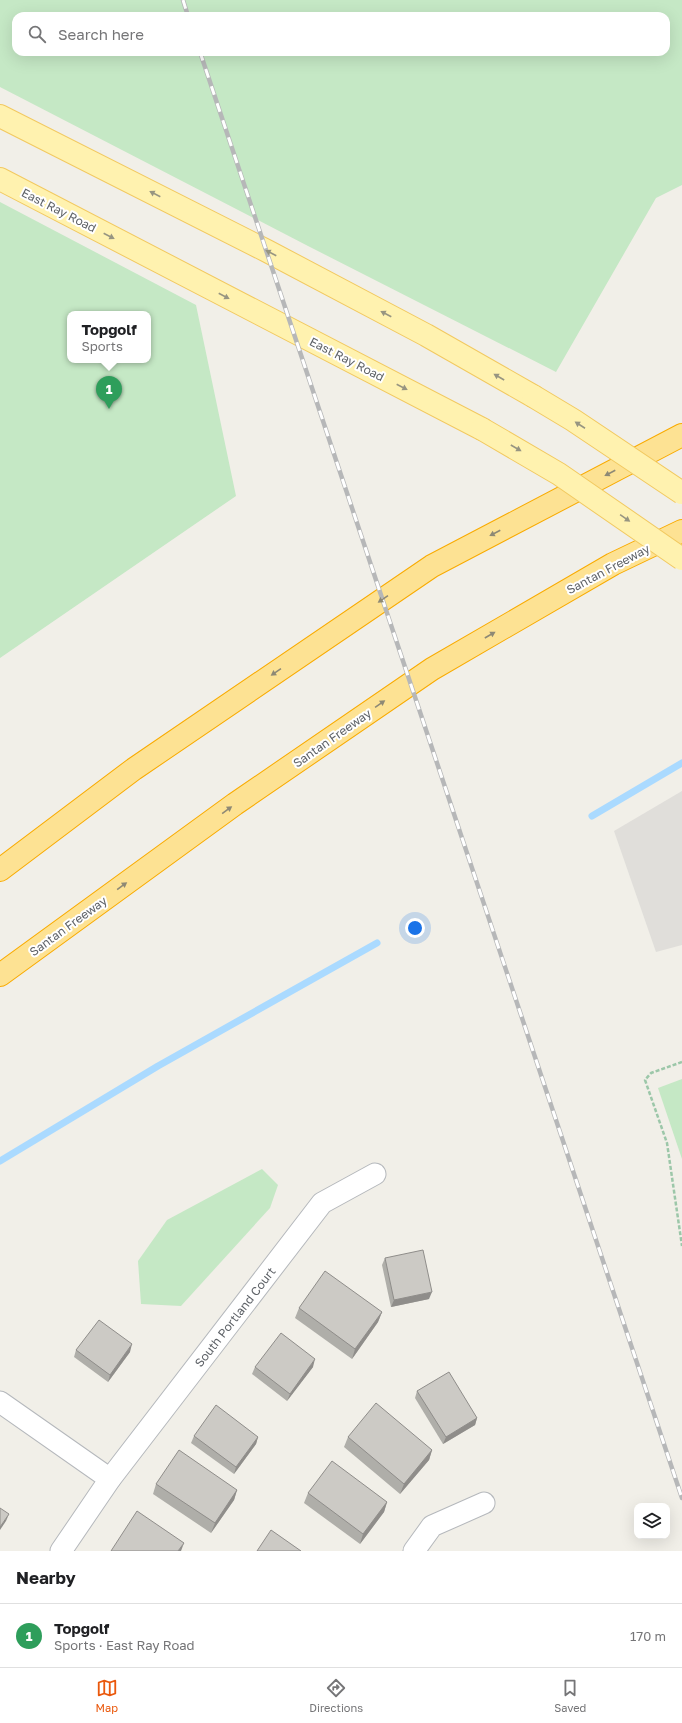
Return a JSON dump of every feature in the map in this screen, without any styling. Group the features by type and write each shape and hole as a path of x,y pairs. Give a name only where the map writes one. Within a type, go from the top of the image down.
{"highway":[{"path":"0,870 134,769 432,566 682,435"},
{"name":"Santan Freeway","path":"0,975 235,804 432,669 613,564 682,531"}],"main road":[{"path":"0,116 281,258 426,335 533,396 654,473 682,493"},
{"name":"East Ray Road","path":"0,179 482,429 559,474 682,559"}],"street":[{"name":"South Portland Court","path":"61,1551 110,1479 322,1203 375,1174"},
{"path":"0,1402 110,1479"},
{"path":"414,1551 432,1526 484,1503"}],"path":[{"path":"682,1062 651,1073 645,1080 667,1143 682,1246"}],"shaded area":[{"path":"682,791 682,945 656,952 614,831"}],"green space":[{"path":"0,0 682,0 682,185 656,198 556,372 0,87"},
{"path":"0,202 196,305 236,496 0,658"},
{"path":"682,1079 682,1159 658,1088"},
{"path":"262,1169 278,1185 270,1208 181,1306 141,1304 138,1261 167,1220"}],"building":[{"path":"423,1250 432,1292 394,1300 385,1258"},
{"path":"325,1271 382,1312 355,1349 299,1308"},
{"path":"99,1320 132,1344 110,1375 76,1350"},
{"path":"281,1333 315,1359 290,1394 255,1367"},
{"path":"449,1372 477,1418 446,1437 417,1391"},
{"path":"376,1403 432,1450 404,1484 348,1437"},
{"path":"216,1405 258,1437 236,1467 194,1436"},
{"path":"179,1450 237,1490 215,1523 156,1484"},
{"path":"332,1461 387,1502 363,1534 308,1493"},
{"path":"0,1508 9,1514 0,1527"},
{"path":"137,1511 184,1543 178,1551 111,1551"},
{"path":"271,1530 301,1551 257,1551"}],"waterway":[{"path":"592,816 682,763"},
{"path":"0,1161 158,1066 377,943"}],"railway":[{"path":"183,0 187,12"},
{"path":"201,56 682,1498"}],"place":[{"name":"Topgolf","path":"109,409"}]}
